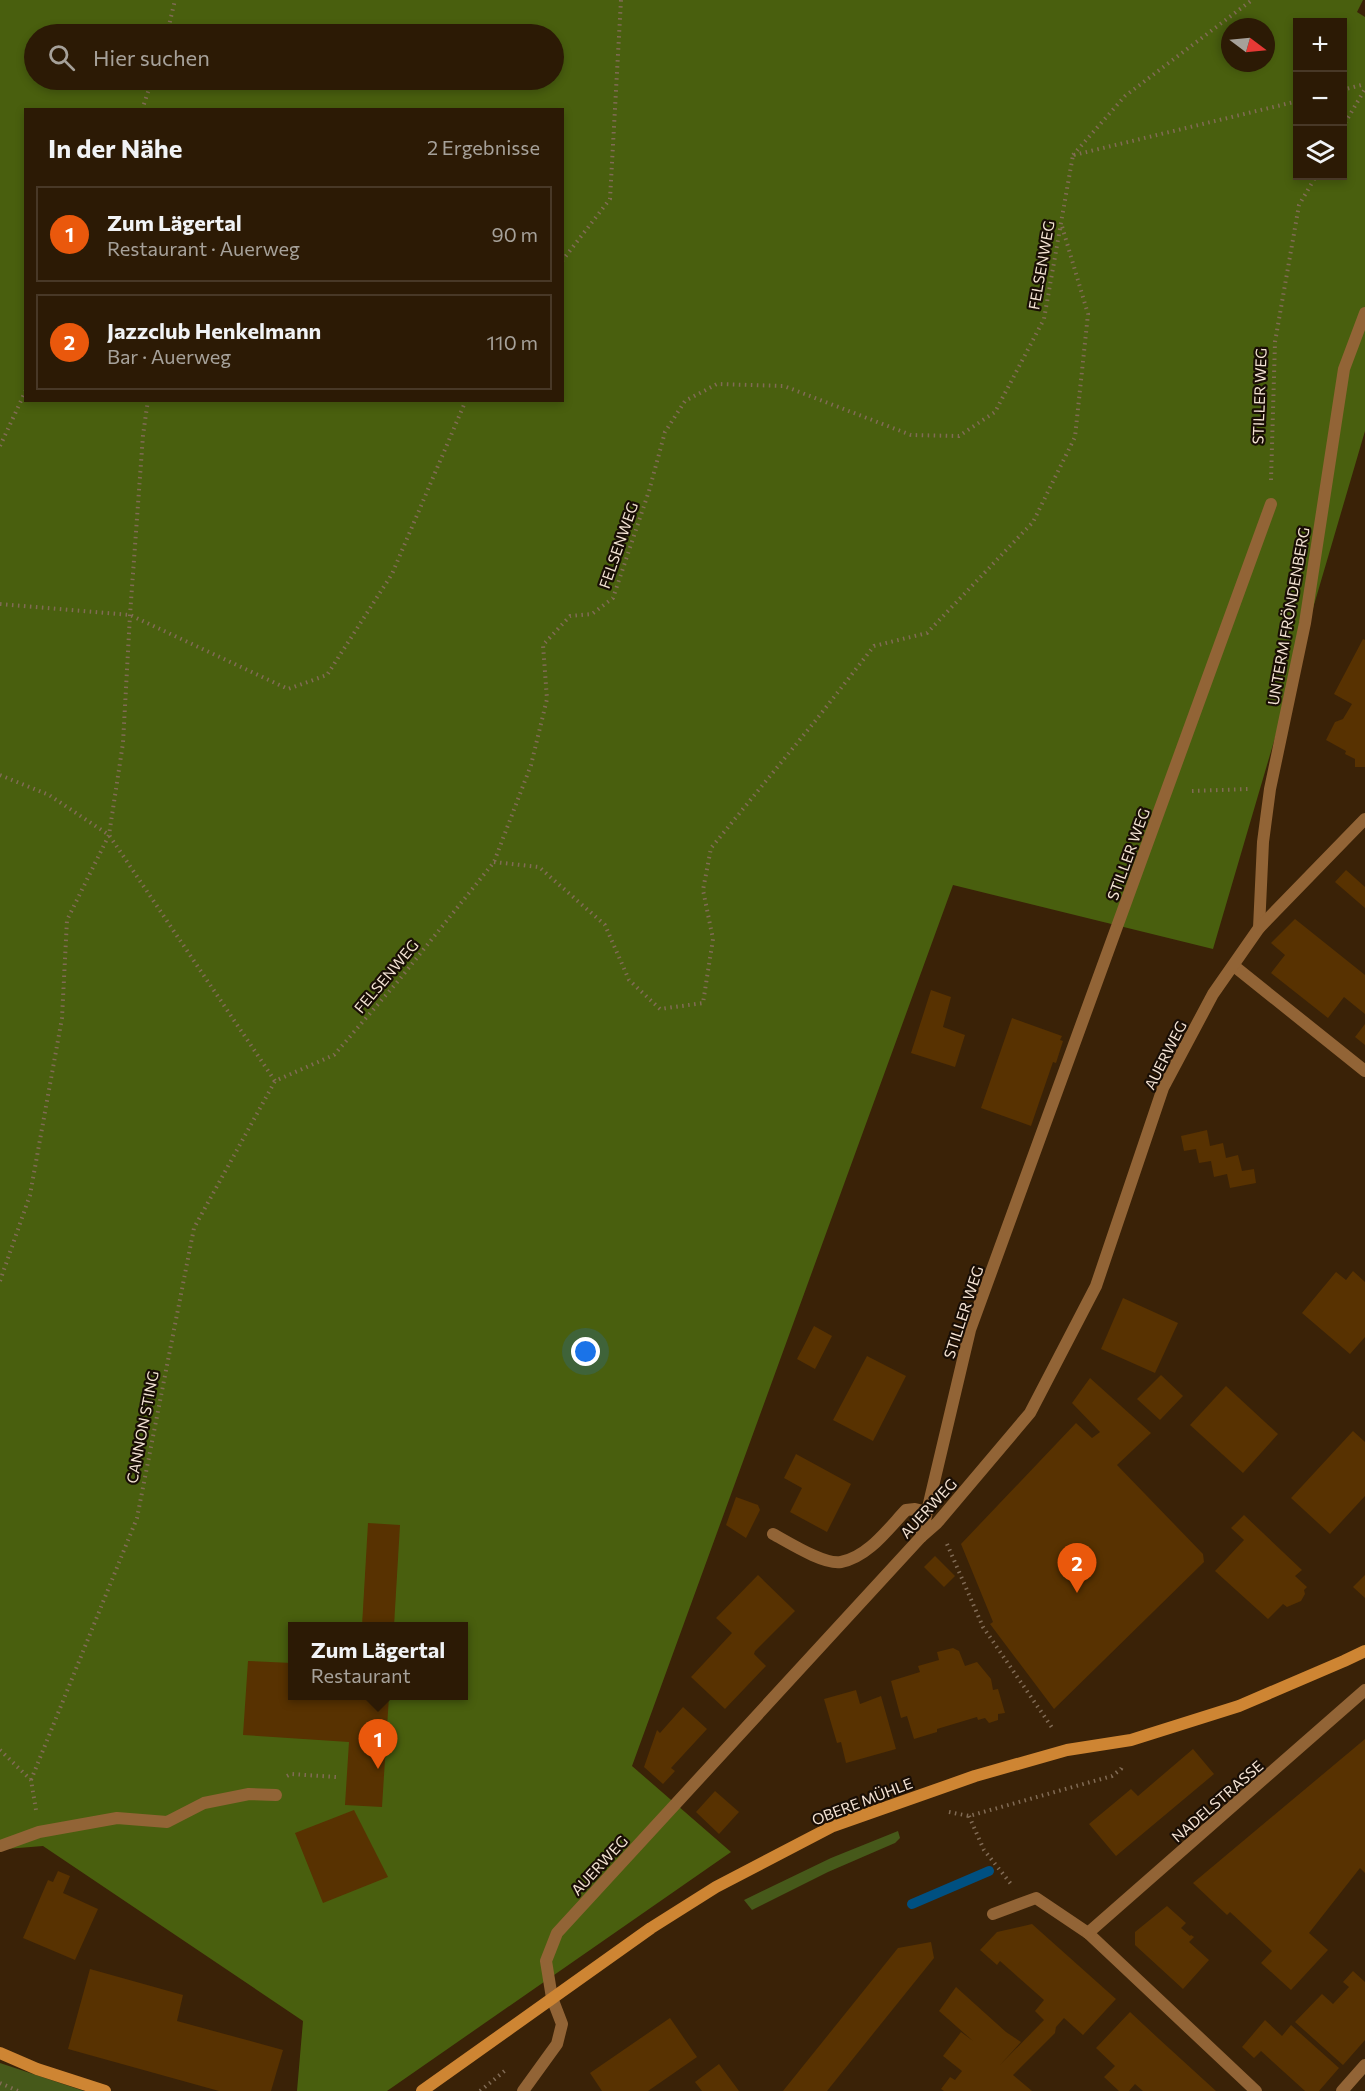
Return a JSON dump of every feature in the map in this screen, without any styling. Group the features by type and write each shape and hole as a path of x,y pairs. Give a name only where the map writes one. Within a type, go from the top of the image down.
{"main road":[{"name":"OBERE MÜHLE","path":"422,2091 651,1928 716,1887 833,1826 975,1776 1067,1750 1131,1740 1239,1706 1365,1651"},
{"path":"0,2054 37,2069 105,2091"}],"street":[{"name":"UNTERM FRÖNDENBERG","path":"1259,928 1263,842 1270,789 1305,623 1344,369 1365,313"},
{"name":"STILLER WEG","path":"921,1537 970,1330 1271,504"},
{"name":"AUERWEG","path":"523,2091 557,2044 562,2024 552,1998 546,1961 557,1933 921,1537 938,1523 1030,1413 1096,1286 1163,1088 1213,994 1259,928 1365,819"},
{"path":"1234,966 1365,1071"},
{"path":"773,1534 817,1556 830,1561 842,1562 867,1550 906,1510 915,1509 927,1512"},
{"name":"NADELSTRASSE","path":"1088,1933 1365,1690"},
{"path":"0,1846 39,1832 117,1818 167,1822 204,1803 249,1794 276,1795"},
{"path":"993,1914 1036,1898 1088,1933 1256,2091"},
{"path":"1342,2091 1365,2065"}],"path":[{"path":"169,24 175,0"},
{"path":"564,258 610,199 621,0"},
{"path":"1073,155 1125,96 1252,0"},
{"path":"1347,89 1365,84"},
{"path":"1343,126 1365,89"},
{"path":"143,108 149,90"},
{"path":"1073,155 1293,102"},
{"name":"FELSENWEG","path":"275,1081 334,1055 399,980 495,862 531,765 547,699 543,645 570,616 592,614 612,598 649,490 665,432 685,401 717,384 784,386 911,435 959,436 995,412 1044,319 1073,155"},
{"name":"STILLER WEG","path":"1271,504 1275,342 1299,205 1314,180"},
{"path":"495,862 539,867 605,925 629,980 660,1009 703,1003 713,939 703,890 711,848 874,646 927,633 1033,522 1076,437 1088,314 1061,220"},
{"path":"0,446 24,394"},
{"path":"0,1281 30,1196 62,1018 67,920 109,835 123,743 143,435 148,402"},
{"path":"0,604 130,615 288,689 327,675 392,574 465,402"},
{"path":"0,775 49,795 109,835 275,1081"},
{"path":"1166,792 1270,789"},
{"name":"CANNON STING","path":"31,1780 137,1518 194,1228 275,1081"},
{"path":"938,1523 983,1627 1067,1750"},
{"path":"983,1627 987,1623"},
{"path":"931,1791 943,1812 969,1816 1112,1776 1122,1769 1131,1740"},
{"path":"0,1750 31,1780 39,1832"},
{"path":"276,1795 277,1782 291,1774 336,1777"},
{"path":"969,1816 984,1850 1006,1877"},
{"path":"0,2083 18,2091"}],"green space":[{"path":"0,0 1363,0 1357,12 1365,17 1365,431 1213,949 953,885 632,1766 731,1852 387,2091 297,2091 303,2021 43,1846 6,1849 0,1847"},
{"path":"898,1831 900,1838 895,1843 828,1872 752,1910 744,1900 831,1858"},
{"path":"0,2063 84,2091 0,2091"}],"building":[{"path":"1363,639 1365,640 1365,767 1355,767 1355,759 1326,740 1335,722 1343,719 1352,704 1334,694"},
{"path":"1346,870 1365,887 1365,908 1335,882"},
{"path":"1295,919 1365,975 1365,1014 1344,997 1328,1018 1271,973 1285,955 1271,943"},
{"path":"931,990 951,997 943,1027 965,1035 955,1067 911,1053"},
{"path":"1012,1018 1062,1036 1060,1040 1063,1041 1056,1063 1053,1062 1031,1126 981,1108"},
{"path":"1365,1024 1365,1045 1355,1037"},
{"path":"1207,1130 1210,1146 1223,1143 1226,1158 1238,1155 1242,1171 1254,1169 1256,1183 1230,1188 1227,1174 1214,1177 1211,1161 1199,1163 1196,1149 1184,1151 1181,1136"},
{"path":"1353,1271 1365,1282 1365,1337 1350,1354 1302,1313 1336,1272 1346,1280"},
{"path":"1123,1298 1178,1323 1155,1373 1101,1349"},
{"path":"814,1326 832,1336 815,1369 797,1359"},
{"path":"867,1356 906,1376 873,1441 833,1420"},
{"path":"1161,1375 1183,1396 1160,1420 1137,1399"},
{"path":"1090,1378 1151,1433 1117,1465 1203,1554 1204,1562 1054,1709 990,1624 993,1622 961,1544 1076,1423 1092,1438 1100,1432 1072,1403"},
{"path":"1226,1386 1278,1434 1243,1473 1190,1425"},
{"path":"1353,1431 1365,1442 1365,1496 1330,1534 1291,1498"},
{"path":"796,1454 851,1484 827,1532 790,1512 802,1488 784,1478"},
{"path":"736,1497 758,1505 760,1510 746,1538 726,1525"},
{"path":"1244,1515 1302,1570 1295,1576 1307,1587 1301,1601 1287,1607 1283,1604 1268,1619 1215,1571 1244,1540 1231,1528"},
{"path":"368,1523 400,1525 394,1622 362,1622"},
{"path":"935,1556 955,1576 944,1587 924,1567"},
{"path":"758,1575 795,1611 755,1651 754,1654 766,1666 725,1709 691,1677 732,1633 716,1618"},
{"path":"1365,1575 1365,1598 1353,1587"},
{"path":"953,1648 959,1651 965,1666 977,1662 991,1679 993,1690 998,1689 1005,1713 998,1714 998,1720 989,1723 985,1718 978,1720 977,1717 937,1729 937,1732 914,1739 907,1716 901,1718 891,1681 920,1672 918,1666 939,1660 937,1652"},
{"path":"248,1661 288,1663 288,1700 389,1700 382,1807 345,1805 349,1742 243,1735"},
{"path":"856,1690 860,1704 881,1696 896,1749 846,1763 841,1742 837,1743 824,1699"},
{"path":"683,1707 707,1729 671,1768 675,1771 663,1784 644,1767 657,1730 660,1733"},
{"path":"1365,1739 1365,1873 1360,1868 1309,1933 1328,1950 1291,1990 1261,1963 1272,1951 1230,1912 1227,1915 1193,1883"},
{"path":"1193,1749 1214,1774 1116,1856 1089,1824 1131,1789 1138,1796"},
{"path":"715,1791 739,1812 719,1834 696,1812"},
{"path":"354,1810 388,1877 323,1903 295,1833"},
{"path":"58,1871 70,1876 63,1893 98,1909 75,1960 23,1938 48,1880 53,1882"},
{"path":"1167,1906 1186,1923 1181,1928 1194,1937 1189,1942 1209,1960 1183,1989 1135,1945 1135,1932"},
{"path":"1032,1924 1116,1999 1083,2035 1064,2018 1056,2027 1055,2033 1013,2075 1032,2091 944,2091 941,2089 950,2077 955,2080 962,2071 943,2056 961,2032 973,2041 939,2011 956,1987 1006,2032 1021,2042 1000,2065 1044,2020 1035,2011 1044,2000 1000,1961 997,1965 980,1950 997,1932"},
{"path":"931,1942 934,1958 827,2091 783,2091 898,1948"},
{"path":"90,1969 183,1995 177,2021 283,2050 271,2091 219,2091 68,2049"},
{"path":"1353,1971 1365,1982 1365,2040 1343,2065 1295,2022 1322,1994 1333,2004 1349,1987 1343,1982"},
{"path":"1130,2012 1216,2091 1143,2091 1135,2084 1129,2091 1119,2091 1104,2077 1115,2066 1096,2048"},
{"path":"670,2018 697,2057 648,2091 602,2091 590,2073"},
{"path":"1265,2020 1282,2036 1291,2025 1339,2068 1319,2091 1305,2091 1261,2051 1254,2058 1242,2047"},
{"path":"719,2064 739,2091 702,2091 695,2082"}],"waterway":[{"path":"912,1904 989,1871"}],"place":[{"name":"Jazzclub Henkelmann","path":"1077,1593"},
{"name":"Zum Lägertal","path":"378,1769"}]}
